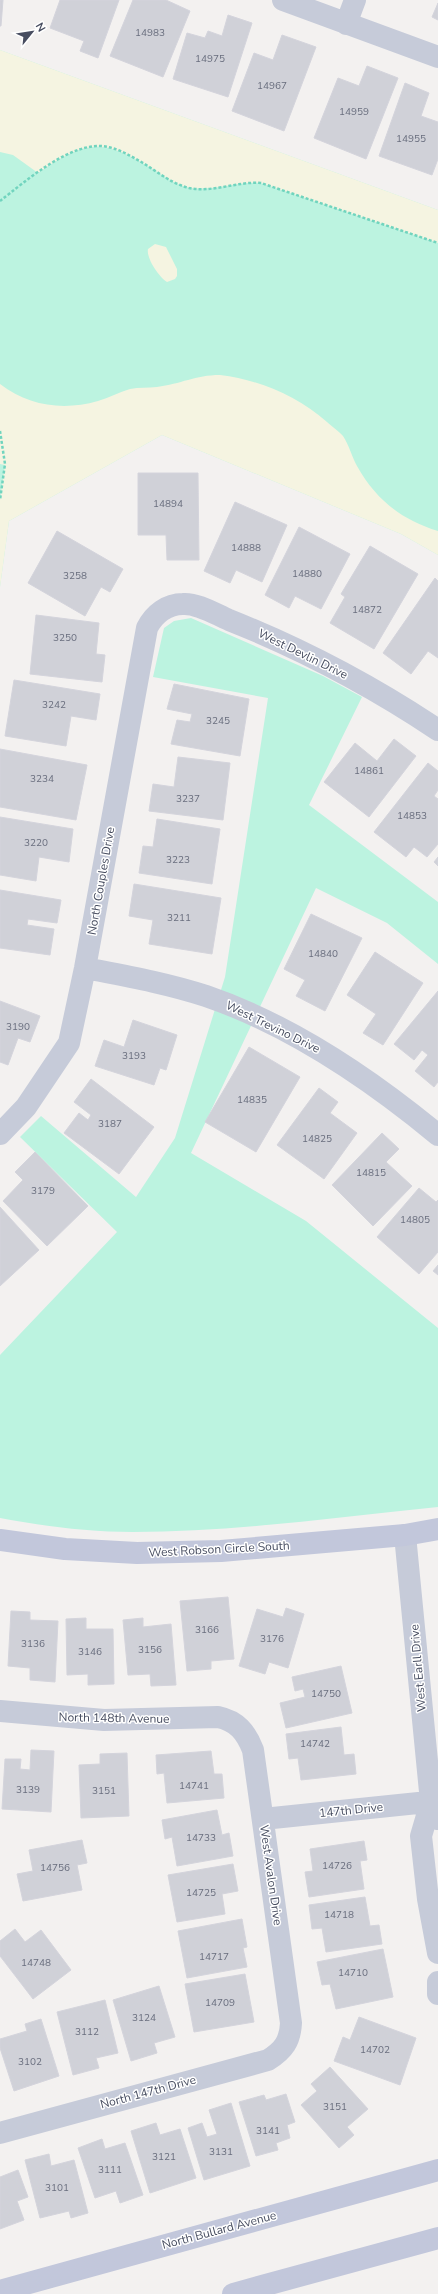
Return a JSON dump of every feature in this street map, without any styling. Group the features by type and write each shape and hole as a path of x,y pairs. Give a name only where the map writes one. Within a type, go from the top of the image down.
{"main road":[{"name":"West Robson Circle South","path":"0,1540 65,1548 137,1553 221,1551 405,1535 438,1530"},
{"name":"North Bullard Avenue","path":"0,2291 438,2170"},
{"path":"233,2294 438,2238"}],"street":[{"path":"283,0 438,57"},
{"path":"346,24 355,0"},
{"name":"West Devlin Drive","path":"161,612 174,604 190,604 257,631 352,677 438,730"},
{"name":"North Couples Drive","path":"0,1134 26,1107 69,1043 85,968 147,628 161,612"},
{"name":"West Trevino Drive","path":"85,968 163,984 206,996 241,1010 310,1043 398,1102 438,1135"},
{"name":"West Earll Drive","path":"405,1535 436,1807 421,1836 428,1899 438,1953"},
{"name":"North 148th Avenue","path":"0,1711 104,1720 172,1720 206,1717 229,1719"},
{"name":"West Avalon Drive","path":"229,1719 243,1730 253,1750 290,2012 291,2032 288,2040"},
{"name":"147th Drive","path":"263,1819 436,1807"},
{"path":"438,1982 438,1994"},
{"name":"North 147th Drive","path":"0,2132 268,2060 280,2052 288,2040"}],"path":[{"path":"0,201 68,154 95,146 108,147 138,160 179,185 204,188 250,182 261,183 438,243"},
{"path":"0,431 5,464 0,500"}],"green space":[{"path":"0,50 438,210 438,555 401,534 162,435 9,521 0,587"},
{"path":"191,618 323,676 362,697 309,805 438,902 438,964 387,923 316,888 191,1153 306,1221 438,1328 438,1507 247,1527 209,1530 133,1532 82,1530 0,1518 0,1355 117,1232 20,1137 41,1116 136,1197 175,1138 225,977 268,698 153,677 164,628 174,621"}],"sand":[{"path":"0,50 438,210 438,243 261,183 244,183 200,189 186,187 138,160 109,148 97,147 71,153 38,173 13,155 0,152"},
{"path":"155,244 166,247 177,269 177,276 175,279 167,282 160,276 154,267 149,257 148,249"},
{"path":"220,375 235,377 264,385 291,397 303,404 340,432 364,478 381,499 402,515 438,531 438,555 401,534 162,435 9,521 0,587 0,500 5,465 0,464 0,384 35,402 59,406 72,406 98,401 130,389 157,387 203,376"}],"building":[{"path":"0,0 3,0 1,26 0,26"},
{"path":"60,0 119,0 98,58 80,51 84,41 50,28"},
{"path":"133,0 166,0 190,11 163,77 110,56"},
{"path":"438,3 438,20 432,17"},
{"path":"228,15 252,23 228,97 173,79 187,33 205,38 208,31 222,36"},
{"path":"282,35 316,47 284,131 232,111 254,53 273,60"},
{"path":"367,66 398,78 366,159 314,138 338,78 359,86"},
{"path":"405,83 429,93 421,116 438,122 438,159 432,175 379,156"},
{"path":"138,473 198,473 199,560 167,560 166,535 138,535"},
{"path":"235,502 287,525 262,582 236,570 230,583 204,571"},
{"path":"299,527 350,554 321,609 295,596 289,608 265,595"},
{"path":"57,531 123,569 110,592 101,587 85,616 28,583"},
{"path":"370,546 418,574 374,649 330,623 345,597 341,594"},
{"path":"435,578 438,581 438,658 428,651 411,674 383,653"},
{"path":"36,615 99,623 96,654 105,655 102,682 30,674"},
{"path":"14,680 100,694 96,720 71,716 66,746 5,736"},
{"path":"174,684 249,699 240,756 171,744 177,720 190,722 192,714 167,709"},
{"path":"394,739 416,756 369,817 324,782 355,743 377,761"},
{"path":"0,749 87,765 76,820 0,807"},
{"path":"178,757 230,763 223,820 149,811 153,784 174,787"},
{"path":"428,763 438,771 438,790 434,796 438,799 438,844 427,857 414,847 406,857 374,832"},
{"path":"0,817 73,829 69,862 39,857 36,881 0,875"},
{"path":"157,819 220,829 212,884 139,873 143,846 153,847"},
{"path":"438,857 438,866 434,862"},
{"path":"134,884 221,898 212,954 149,944 153,920 129,916"},
{"path":"0,890 61,900 57,923 28,919 27,925 54,929 50,955 0,948"},
{"path":"311,914 362,938 325,1011 296,996 305,980 284,969"},
{"path":"375,952 423,983 383,1045 363,1033 376,1014 347,995"},
{"path":"438,991 438,1082 434,1087 415,1071 428,1055 422,1050 414,1060 394,1044"},
{"path":"0,1001 40,1016 30,1042 18,1038 8,1065 0,1062"},
{"path":"133,1020 177,1035 166,1070 160,1068 154,1085 95,1066 104,1040 124,1047"},
{"path":"249,1047 300,1077 256,1152 205,1122"},
{"path":"91,1079 154,1127 119,1174 64,1133 79,1113 88,1120 91,1115 74,1102"},
{"path":"319,1088 338,1102 330,1113 357,1133 324,1179 277,1145"},
{"path":"382,1133 399,1149 386,1162 412,1186 373,1226 332,1185"},
{"path":"35,1152 88,1206 47,1246 3,1201 23,1180 15,1172"},
{"path":"419,1188 436,1202 438,1200 438,1252 419,1274 377,1237"},
{"path":"0,1207 39,1250 0,1286"},
{"path":"438,1265 438,1275 433,1271"},
{"path":"228,1597 234,1659 211,1661 211,1669 187,1671 180,1601"},
{"path":"286,1608 304,1614 288,1668 269,1662 265,1674 239,1666 257,1609 283,1617"},
{"path":"11,1611 30,1612 30,1620 58,1621 55,1682 30,1680 30,1668 8,1666"},
{"path":"86,1618 86,1629 113,1629 114,1684 88,1685 88,1674 67,1675 66,1619"},
{"path":"143,1618 143,1627 171,1624 176,1685 151,1686 150,1674 128,1675 123,1620"},
{"path":"341,1666 352,1713 286,1728 280,1703 305,1697 303,1689 295,1691 292,1677"},
{"path":"341,1727 344,1755 354,1754 356,1774 301,1780 298,1758 289,1759 286,1734"},
{"path":"31,1750 54,1751 51,1812 2,1809 5,1759 21,1759 20,1769 30,1770"},
{"path":"211,1751 214,1774 222,1774 224,1798 167,1803 164,1773 157,1774 156,1755"},
{"path":"127,1753 129,1816 81,1818 79,1765 100,1764 100,1754"},
{"path":"217,1810 222,1835 229,1833 233,1856 177,1866 172,1837 165,1839 162,1820"},
{"path":"82,1840 87,1863 77,1865 82,1890 23,1901 17,1874 33,1871 29,1850"},
{"path":"364,1841 367,1860 360,1861 364,1889 309,1897 305,1872 313,1871 310,1849"},
{"path":"233,1864 238,1891 222,1894 225,1914 177,1922 168,1875"},
{"path":"365,1897 370,1926 379,1925 382,1944 326,1952 322,1928 312,1929 309,1905"},
{"path":"242,1919 247,1947 243,1948 247,1967 187,1978 178,1931"},
{"path":"15,1929 25,1942 41,1930 71,1970 33,1999 0,1956 0,1941"},
{"path":"383,1949 393,1997 336,2009 330,1984 322,1985 317,1962"},
{"path":"245,1974 254,2022 194,2032 185,1984"},
{"path":"159,1986 175,2037 154,2043 157,2053 131,2061 113,2000"},
{"path":"105,2000 118,2053 96,2058 99,2068 73,2075 57,2012"},
{"path":"359,2017 416,2038 400,2085 334,2061 343,2037 350,2040"},
{"path":"41,2019 59,2076 14,2091 0,2048 0,2039 27,2031 25,2024"},
{"path":"330,2067 368,2109 347,2127 354,2135 339,2148 301,2105 317,2091 311,2084"},
{"path":"286,2094 295,2122 287,2125 290,2138 276,2143 278,2150 256,2156 239,2102 264,2095 266,2100"},
{"path":"231,2103 250,2166 204,2180 188,2128 202,2123 207,2137 217,2134 209,2110"},
{"path":"156,2123 160,2135 180,2129 196,2178 150,2193 131,2131"},
{"path":"102,2139 105,2149 125,2143 143,2195 120,2203 116,2191 95,2198 78,2148"},
{"path":"49,2154 51,2166 74,2160 88,2213 71,2218 69,2211 40,2218 25,2160"},
{"path":"18,2170 28,2197 17,2201 24,2220 0,2229 0,2177"}]}
